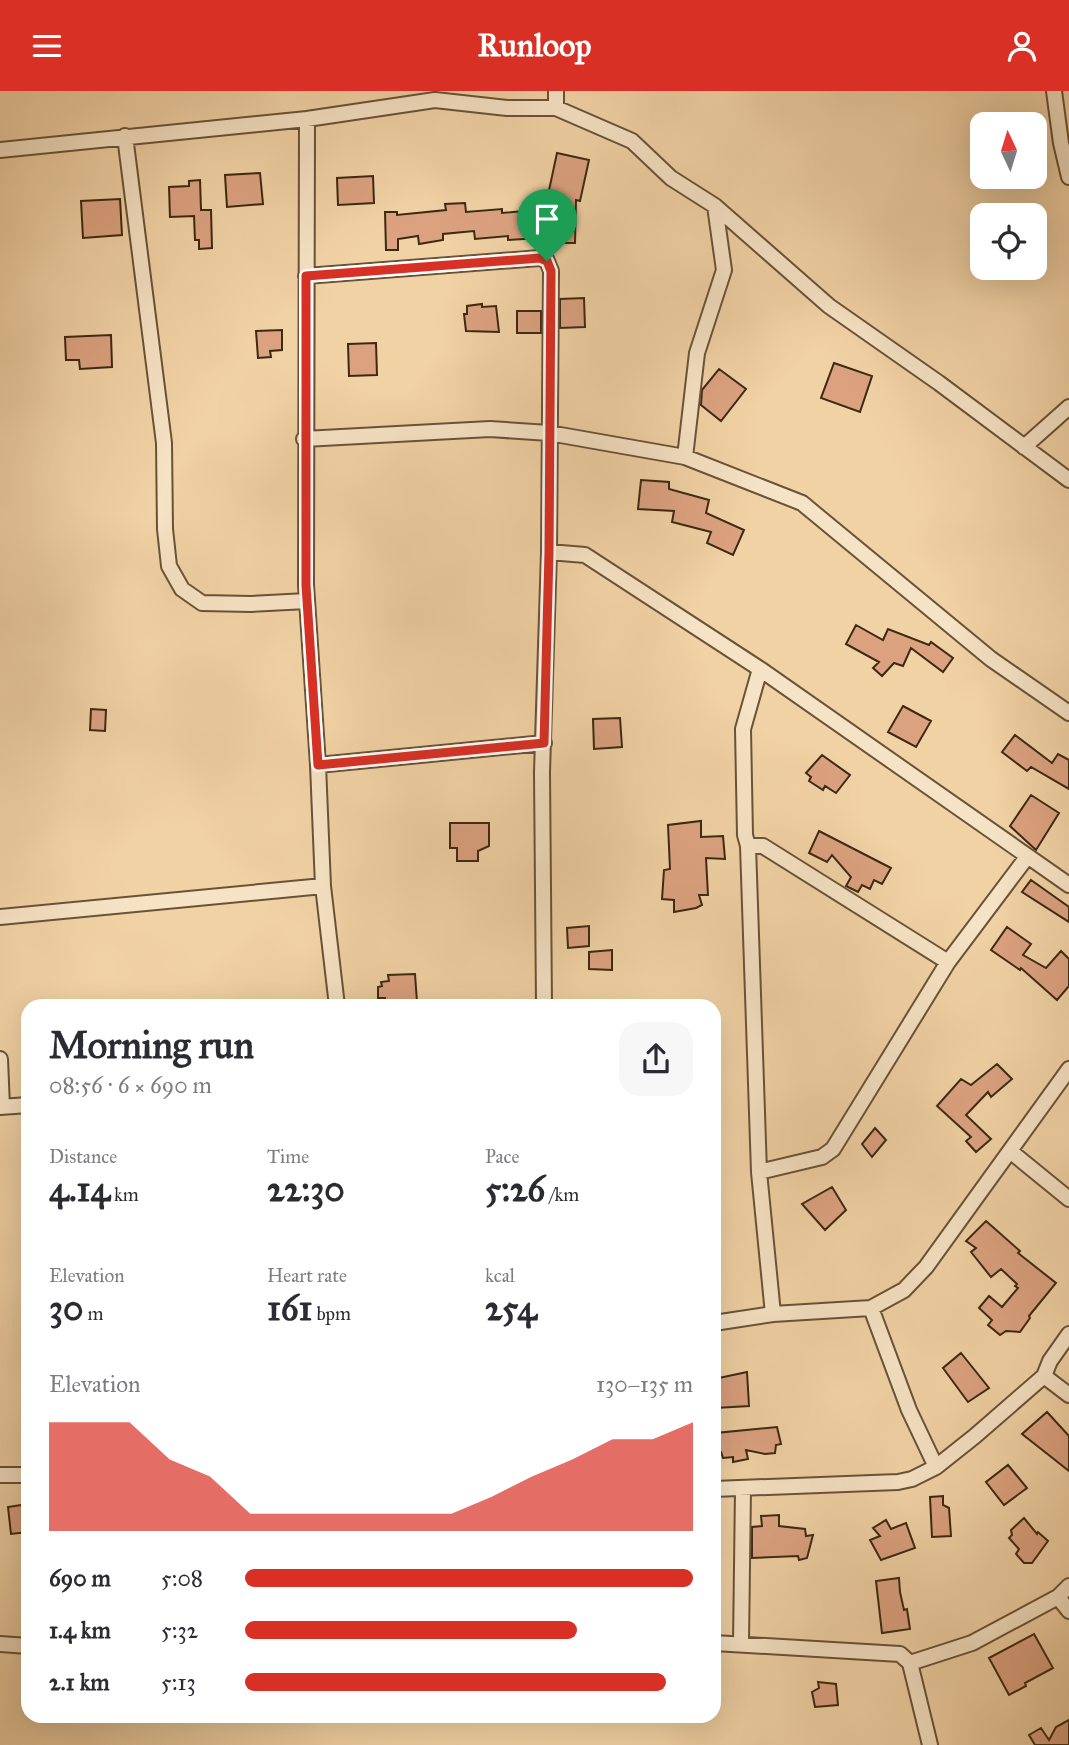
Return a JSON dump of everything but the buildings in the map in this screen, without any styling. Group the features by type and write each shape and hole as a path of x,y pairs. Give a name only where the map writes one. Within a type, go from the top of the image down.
{"street":[{"path":"422,91 435,100"},
{"path":"556,91 556,109"},
{"path":"1054,91 1069,177"},
{"path":"0,150 307,119 435,100 508,108 556,109 632,141 671,179 715,206 829,306 939,383 1069,480"},
{"path":"307,119 304,439 307,601 323,886 336,999"},
{"path":"125,136 164,443 165,529 169,566 182,589 202,603 307,601"},
{"path":"685,457 697,353 724,270 715,206"},
{"path":"306,276 540,258 547,261 551,271 549,552 544,743 544,999"},
{"path":"1024,447 1069,407"},
{"path":"304,439 490,429 549,433 685,457 802,503 991,659 1069,713"},
{"path":"549,552 585,555 760,669 1069,885"},
{"path":"760,669 743,729 745,835 748,846 759,1172 773,1314"},
{"path":"318,765 544,743"},
{"path":"748,846 763,846 948,962"},
{"path":"759,1172 822,1157 833,1149 948,962 1027,857"},
{"path":"0,917 323,886"},
{"path":"0,1059 1,1107 21,1106"},
{"path":"721,1322 773,1314 871,1308 904,1290 926,1268 1069,1069"},
{"path":"1010,1151 1069,1199"},
{"path":"871,1308 909,1410 936,1467"},
{"path":"721,1489 898,1482 912,1479 936,1467 1044,1376 1050,1361 1069,1334"},
{"path":"1044,1376 1069,1395"},
{"path":"0,1475 21,1475"},
{"path":"741,1644 743,1489"},
{"path":"910,1663 972,1643 1058,1597 1069,1586"},
{"path":"1058,1597 1069,1611"},
{"path":"721,1643 900,1654 910,1663 930,1745"},
{"path":"0,1644 21,1646"}],"route":[{"path":"540,258 547,261 551,271 549,552 544,743 318,765 306,585 306,276 540,258"}]}
